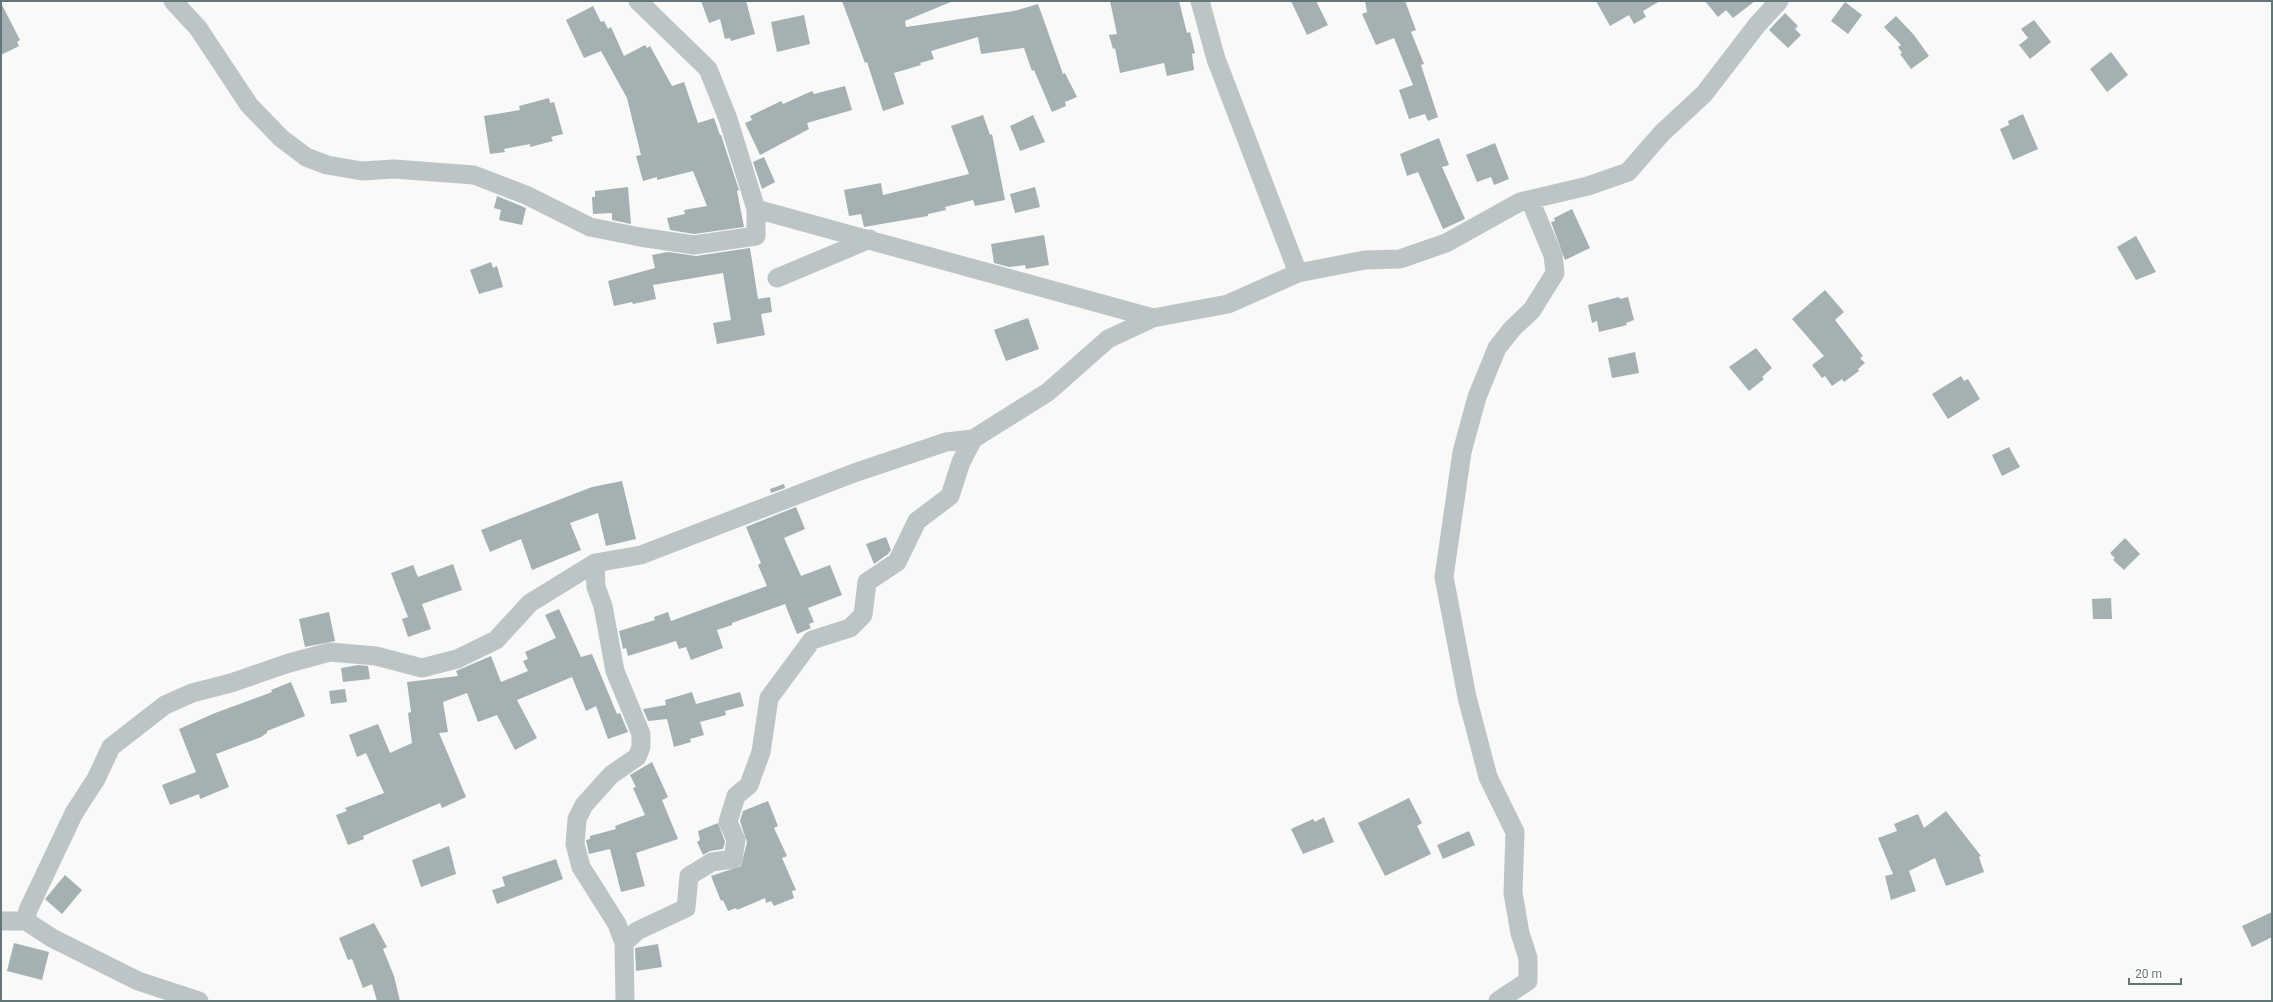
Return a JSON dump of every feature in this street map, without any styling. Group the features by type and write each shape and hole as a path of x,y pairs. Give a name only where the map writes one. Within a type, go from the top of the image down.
{"street":[{"path":"174,1 198,28 249,105 282,138 306,157 327,165 362,171 394,169 474,176 526,195 590,227 694,245 756,236 756,208 728,119 708,69 638,1"},
{"path":"1200,1 1216,59 1298,273"},
{"path":"26,921 28,910 74,813 96,779 111,747 165,705 192,693 231,683 289,663 330,652 376,656 422,668 456,660 496,640 530,603 595,563 641,555 854,473 946,442 972,439 1048,392 1108,339 1153,318 1228,304 1298,273 1365,260 1400,259 1446,243 1520,202 1588,186 1628,172 1662,133 1704,94 1757,25 1779,1"},
{"path":"1498,1001 1528,981 1528,958 1520,933 1513,893 1514,832 1488,777 1467,697 1444,577 1462,452 1477,397 1497,348 1512,329 1532,310 1555,273 1553,255 1530,200"},
{"path":"756,208 1153,318"},
{"path":"777,278 870,239"},
{"path":"624,943 637,931 686,908 689,876 712,862 733,859 736,840 728,822 736,796 749,785 761,752 769,698 812,640 850,628 863,615 867,582 897,562 917,521 950,496 961,462 972,439"},
{"path":"595,563 596,587 603,606 615,671 630,712 641,734 642,747 637,757 611,775 584,805 577,819 575,844 581,867 617,924 624,943 625,1001"},
{"path":"1,921 26,921 52,938 138,981 199,1001"}],"building":[{"path":"701,1 746,1 755,34 731,41 730,38 725,39 720,19 709,23"},
{"path":"842,1 953,1 905,21 906,27 1014,11 1038,4 1063,74 1065,73 1077,97 1065,102 1066,106 1052,112 1034,70 1032,71 1024,48 981,54 978,37 931,51 934,59 920,63 921,65 894,73 904,104 883,111 867,62 865,63"},
{"path":"1110,1 1179,1 1187,33 1190,32 1195,53 1192,54 1194,70 1167,76 1164,63 1120,73 1115,48 1113,49 1109,35 1117,34"},
{"path":"1291,1 1316,1 1328,25 1307,35"},
{"path":"1365,1 1405,1 1416,30 1411,32 1424,64 1421,65 1438,117 1428,121 1425,114 1409,119 1399,90 1413,85 1394,38 1376,45 1362,14 1367,12"},
{"path":"1596,1 1660,1 1643,11 1646,17 1634,24 1629,15 1610,26"},
{"path":"1705,1 1755,1 1733,18 1726,10 1718,17"},
{"path":"1845,2 1862,15 1848,34 1831,21"},
{"path":"1,3 20,40 17,42 19,46 1,55"},
{"path":"593,6 601,22 604,21 608,29 611,27 624,56 645,45 647,48 650,46 672,86 684,82 698,123 714,118 739,190 737,191 744,227 694,234 670,230 667,218 685,214 684,210 707,206 693,171 657,180 657,177 643,181 636,156 641,155 627,98 601,51 584,58 566,20"},
{"path":"1785,13 1798,26 1795,29 1801,35 1788,48 1769,30"},
{"path":"804,15 810,44 777,52 771,22"},
{"path":"1896,16 1914,35 1929,56 1911,69 1900,54 1902,53 1898,47 1901,45 1884,27"},
{"path":"2034,20 2051,42 2030,59 2019,45 2028,38 2021,29"},
{"path":"2111,52 2128,75 2107,92 2090,69"},
{"path":"845,86 852,110 807,123 809,129 760,155 745,123 752,120 750,116 781,101 783,104 812,91 814,94"},
{"path":"549,98 550,103 554,102 563,134 551,137 553,141 530,147 530,144 504,149 505,152 490,154 484,116 520,110 519,106"},
{"path":"2023,114 2038,149 2013,160 2000,129 2009,125 2008,121"},
{"path":"983,115 990,135 992,134 1005,200 975,206 973,200 945,207 946,210 928,214 928,216 864,227 861,214 849,216 844,190 881,183 883,195 969,174 951,126"},
{"path":"1033,115 1045,142 1020,151 1010,126"},
{"path":"1439,138 1449,165 1442,167 1465,219 1443,229 1418,172 1407,176 1400,154"},
{"path":"1495,143 1509,179 1494,185 1491,177 1477,182 1466,155"},
{"path":"764,157 775,182 762,189 753,162"},
{"path":"628,187 631,224 612,220 612,213 593,214 592,197 595,197 595,191"},
{"path":"1035,187 1040,207 1015,213 1010,194"},
{"path":"497,196 526,208 522,225 499,220 501,210 494,208"},
{"path":"1572,209 1590,248 1565,260 1551,222 1555,221 1554,218"},
{"path":"1044,235 1049,265 1026,269 1025,265 1009,267 994,263 991,244"},
{"path":"2136,236 2156,272 2136,280 2117,247"},
{"path":"750,248 758,299 770,297 772,312 761,314 765,335 717,344 713,323 731,320 723,273 653,285 656,299 614,306 608,281 655,268 652,255 668,252 696,256"},
{"path":"491,262 493,268 497,266 503,287 479,294 470,270"},
{"path":"1825,290 1844,312 1835,320 1863,356 1860,358 1865,363 1858,369 1859,371 1844,382 1842,379 1832,386 1825,376 1822,378 1812,365 1824,356 1792,319"},
{"path":"1619,297 1620,299 1628,297 1634,320 1626,323 1627,325 1599,332 1597,321 1592,323 1588,305"},
{"path":"1028,318 1039,349 1006,361 994,330"},
{"path":"1756,348 1772,368 1762,377 1764,379 1749,391 1729,367"},
{"path":"1635,352 1639,373 1612,378 1608,358"},
{"path":"1961,376 1964,381 1968,379 1980,399 1948,419 1932,394"},
{"path":"2009,447 2020,467 2002,476 1992,455"},
{"path":"622,481 636,539 606,546 598,513 570,523 581,550 532,570 521,539 490,552 481,530 592,487"},
{"path":"784,484 785,488 771,493 770,489"},
{"path":"796,507 805,529 784,538 801,576 830,565 842,595 808,608 814,622 809,624 811,628 797,634 785,604 717,630 723,648 691,660 686,647 679,649 676,641 628,656 626,648 623,649 619,631 655,620 654,617 668,612 671,621 767,586 758,565 761,563 746,527"},
{"path":"886,537 891,550 874,564 866,544"},
{"path":"2125,538 2140,554 2124,570 2113,560 2115,558 2110,553"},
{"path":"453,564 462,590 422,604 431,629 408,637 402,619 408,617 391,573 413,565 418,577"},
{"path":"2111,598 2112,619 2093,619 2092,599"},
{"path":"559,609 581,657 592,654 617,714 620,713 628,732 608,739 596,706 586,711 572,677 517,700 537,738 515,750 497,715 478,722 467,693 443,702 448,732 439,733 466,797 442,808 440,803 363,836 364,839 348,845 336,815 347,811 345,808 384,793 366,753 357,757 349,735 378,724 390,753 412,743 408,713 411,712 407,682 458,676 456,671 491,656 501,682 528,671 523,661 528,659 525,652 556,638 545,615"},
{"path":"329,612 335,641 305,647 299,619"},
{"path":"358,665 368,666 370,679 343,682 341,668"},
{"path":"291,682 305,716 267,731 267,733 261,737 216,754 229,787 200,799 199,794 170,805 162,785 196,772 179,729 215,713 272,692 271,690"},
{"path":"345,689 347,702 331,704 329,691"},
{"path":"692,692 696,704 740,692 744,706 725,711 726,715 700,722 704,735 690,739 691,742 674,747 667,719 648,721 643,709 666,705 665,700"},
{"path":"652,762 668,797 662,800 678,839 636,853 645,886 621,892 610,849 589,854 586,840 590,839 590,836 616,829 615,826 645,815 633,788 636,787 630,775"},
{"path":"1409,798 1422,823 1417,826 1431,854 1385,876 1358,823"},
{"path":"768,801 778,826 774,828 787,856 782,858 796,890 792,891 794,898 774,906 771,901 766,903 765,898 737,910 736,908 728,911 723,900 721,901 711,876 741,866 747,842 740,821 743,811"},
{"path":"1946,811 1981,856 1979,857 1984,872 1946,886 1935,858 1909,871 1916,891 1891,900 1885,876 1893,874 1878,838 1897,831 1894,824 1918,814 1924,828"},
{"path":"1324,817 1334,842 1303,854 1291,829 1313,819 1315,822"},
{"path":"718,823 725,842 723,849 710,851 703,855 697,842 700,840 698,831"},
{"path":"1469,831 1475,845 1443,859 1437,845"},
{"path":"449,846 456,874 421,887 412,860"},
{"path":"556,859 563,879 497,904 492,890 505,886 502,877"},
{"path":"65,875 82,890 62,914 45,899"},
{"path":"2272,912 2272,937 2252,947 2242,926"},
{"path":"374,923 387,947 383,949 394,976 400,1001 377,1001 372,984 363,988 352,959 348,960 339,938"},
{"path":"14,943 49,952 42,980 7,971"},
{"path":"658,944 662,967 636,971 635,948"}]}
